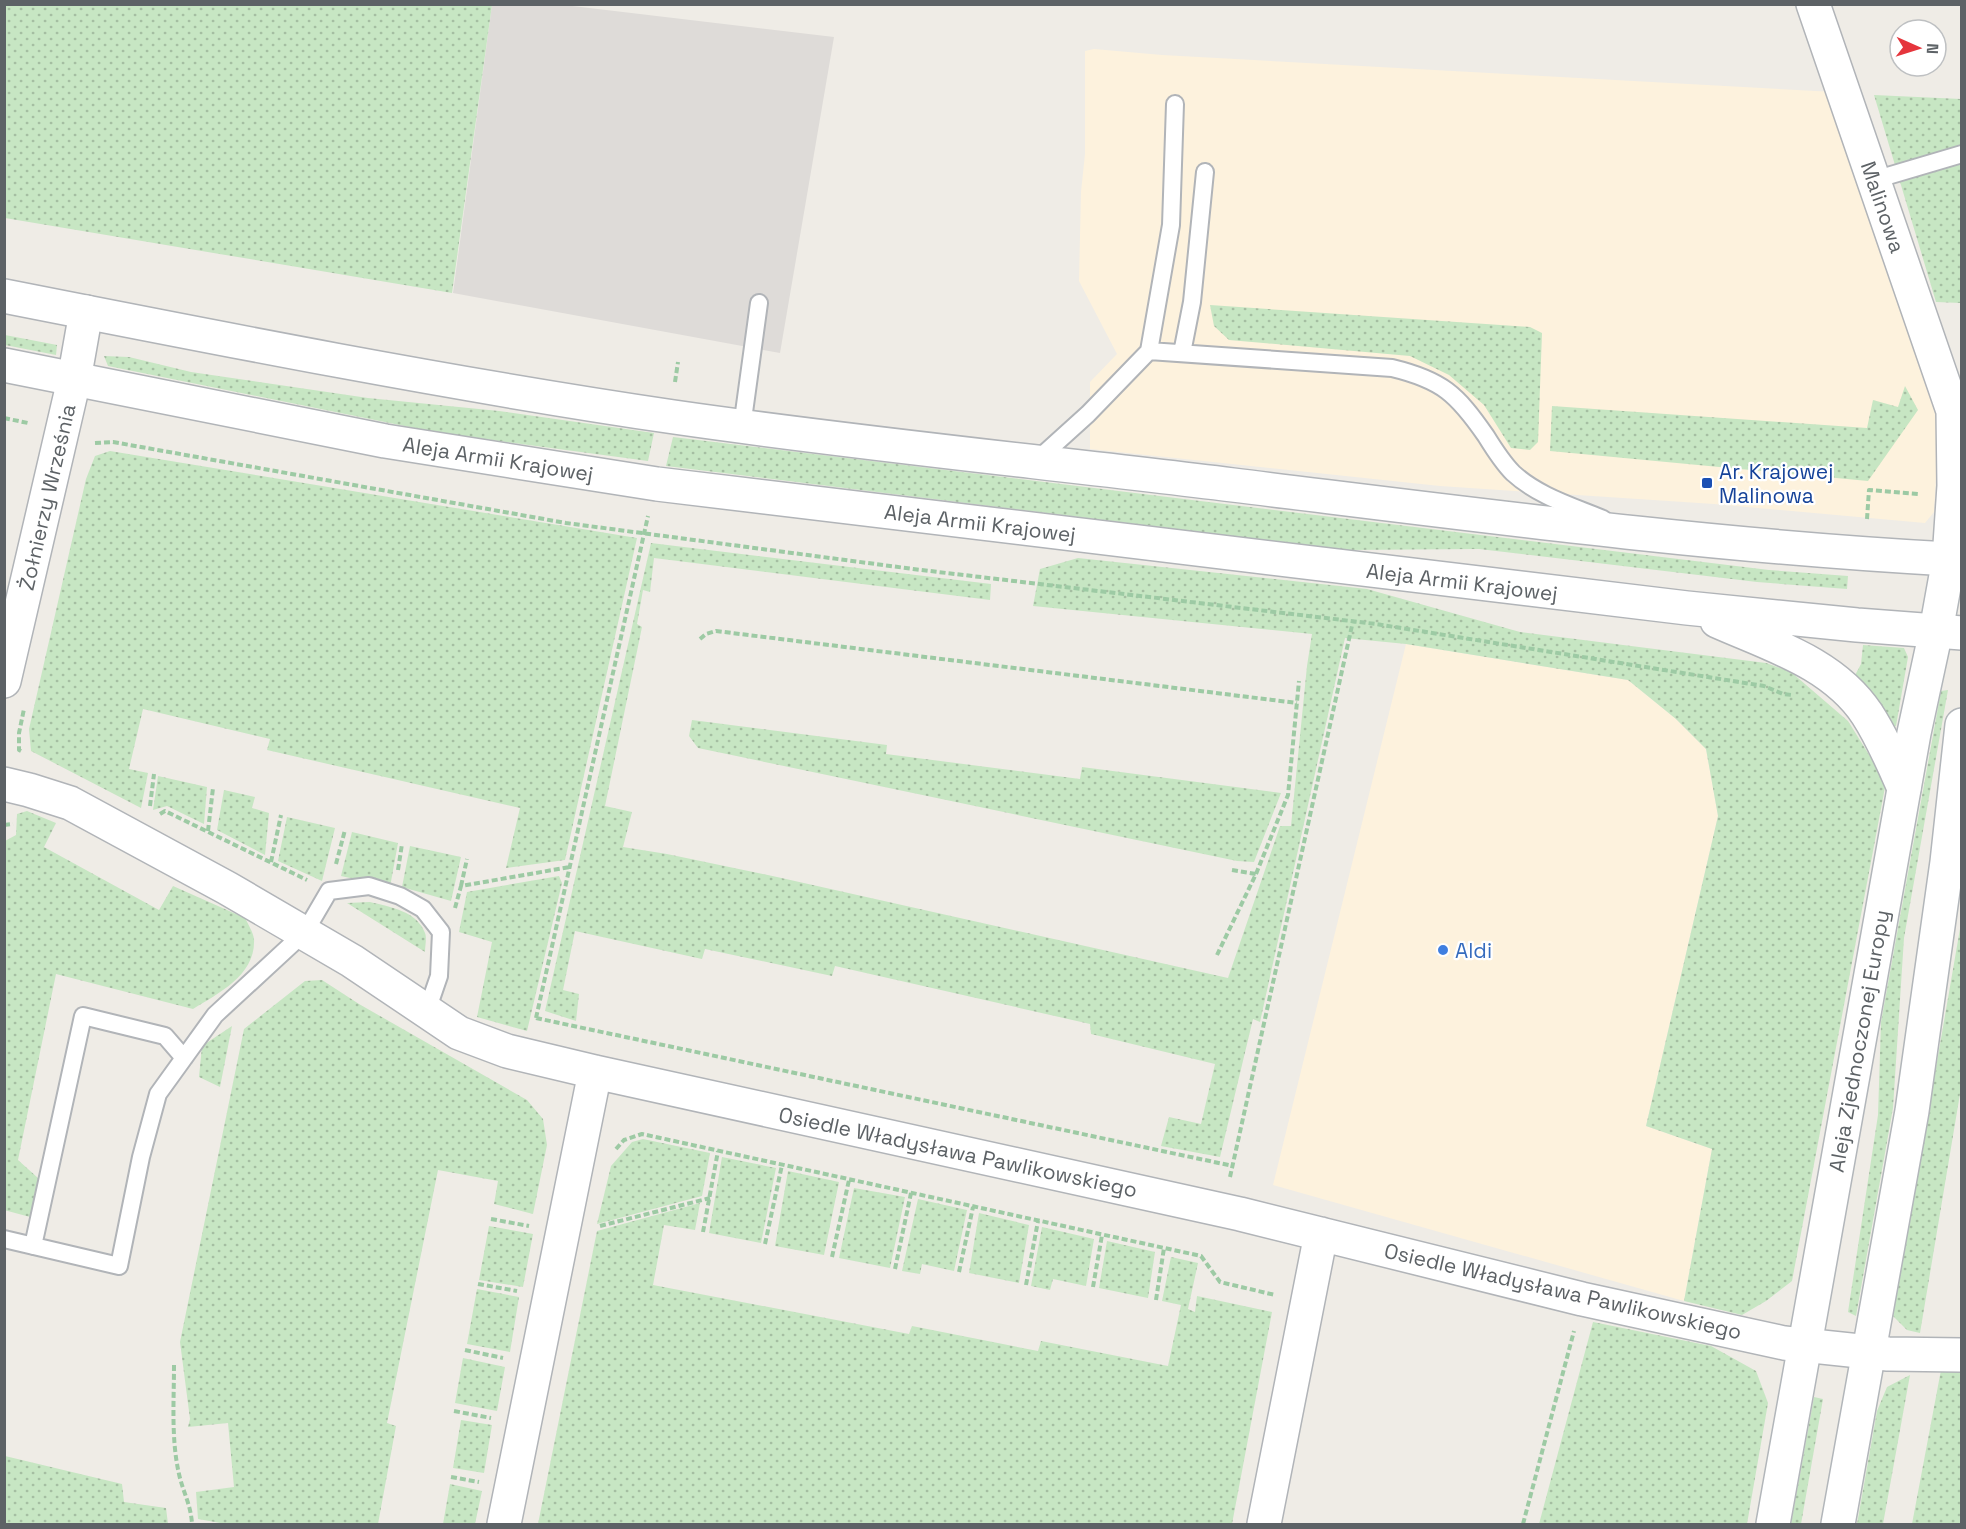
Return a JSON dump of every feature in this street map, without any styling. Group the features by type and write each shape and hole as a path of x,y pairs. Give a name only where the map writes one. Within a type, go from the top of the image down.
{"street":[{"name":"Malinowa","path":"1813,4 1957,420 1954,486 1955,560"},
{"path":"4,296 416,375 742,427 1636,534 1955,560"},
{"name":"Żołnierzy Września","path":"5,676 47,430 74,380 86,312"},
{"name":"Aleja Armii Krajowej","path":"4,365 385,441 657,484 1688,608 1949,632"},
{"name":"Aleja Zjednoczonej Europy","path":"1773,1524 1914,733 1949,632 1955,560"},
{"path":"1688,608 1805,659 1836,681 1852,695 1866,713 1905,788"},
{"path":"1838,1524 1912,1111 1947,862 1962,725"},
{"name":"Osiedle Władysława Pawlikowskiego","path":"4,784 70,803 305,932 459,1033 507,1052 1223,1210 1582,1299 1804,1346 1868,1353 1962,1355"},
{"path":"1947,862 1962,829"},
{"path":"504,1524 595,1072"},
{"path":"1264,1524 1321,1234"}],"lane":[{"path":"1036,461 1088,414 1149,351 1171,225 1175,104"},
{"path":"1874,180 1962,154"},
{"path":"1182,353 1192,303 1206,172"},
{"path":"742,427 759,303"},
{"path":"1149,351 1392,368 1414,374 1436,383 1453,394 1467,409 1500,458 1526,483 1540,492 1636,534"},
{"path":"4,1239 119,1266 141,1157 158,1094 215,1015 305,932 329,891 369,886 400,896 423,909 441,932 439,976 427,1011"},
{"path":"33,1245 83,1016 165,1036 184,1058"}],"path":[{"path":"669,416 678,362"},
{"path":"4,418 97,443 113,442 566,523 924,570 1353,621 1764,686 1783,694"},
{"path":"528,1056 657,484"},
{"path":"1223,1210 1353,621"},
{"path":"700,639 716,631 1297,703"},
{"path":"1217,955 1256,874 1288,795 1299,681"},
{"path":"150,808 154,774"},
{"path":"208,831 213,788"},
{"path":"165,811 329,891 345,830"},
{"path":"271,862 281,815"},
{"path":"431,920 456,908 467,859"},
{"path":"461,886 570,867"},
{"path":"1232,870 1256,874"},
{"path":"536,1018 1233,1166"},
{"path":"612,1153 624,1140 642,1134 1201,1256 1220,1282 1285,1298"},
{"path":"703,1232 718,1151"},
{"path":"765,1244 782,1165"},
{"path":"832,1257 849,1180"},
{"path":"895,1269 911,1193"},
{"path":"593,1228 710,1198"},
{"path":"959,1272 973,1207"},
{"path":"491,1218 532,1226"},
{"path":"1026,1285 1038,1221"},
{"path":"1093,1287 1102,1235"},
{"path":"1156,1300 1164,1248"},
{"path":"478,1284 519,1291"},
{"path":"1523,1524 1582,1299"},
{"path":"465,1350 506,1358"},
{"path":"174,1365 175,1437 179,1475 191,1508 192,1524"},
{"path":"454,1411 494,1418"},
{"path":"451,1477 481,1483"}],"shaded area":[{"path":"492,5 564,5 834,37 780,353 453,293"},
{"path":"1094,49 1162,55 1834,92 1939,425 1934,512 1925,523 1714,504 1440,486 1090,449 1090,382 1117,354 1079,281 1081,192 1085,154 1085,51"},
{"path":"1406,644 1628,680 1676,719 1706,749 1718,816 1646,1126 1712,1149 1684,1301 1273,1185"}],"green space":[{"path":"4,5 492,5 452,293 5,218"},
{"path":"1874,95 1961,99 1961,303 1936,302"},
{"path":"1210,305 1530,327 1542,333 1538,442 1530,450 1511,448 1484,405 1449,375 1410,356 1229,340 1214,326"},
{"path":"5,335 57,345 56,355 5,345"},
{"path":"104,356 129,357 191,372 368,398 499,411 654,433 648,461 439,433 108,366"},
{"path":"1905,386 1918,410 1868,481 1550,451 1552,406 1867,428 1873,400 1898,407"},
{"path":"673,437 1769,570 1848,576 1847,589 1757,582 1479,549 1346,550 666,466"},
{"path":"110,451 637,538 565,860 506,868 520,808 267,750 270,739 143,709 129,769 148,773 141,808 31,751 29,729 86,479 95,456"},
{"path":"651,543 991,584 990,600 654,558 650,592 643,590 637,624 642,627 605,806 632,812 623,847 777,877 1228,978 1280,826 1291,826 1312,634 1033,606 1040,569 1078,558 1367,589 1520,632 1766,663 1791,672 1848,721 1886,782 1792,1281 1766,1301 1742,1315 1684,1301 1712,1149 1646,1126 1718,816 1706,749 1676,719 1628,680 1406,644 1345,638 1260,1022 1253,1019 1220,1157 1161,1146 1169,1117 1201,1124 1215,1064 1091,1034 1090,1024 835,966 832,976 705,949 702,959 575,931 563,990 579,994 576,1021 545,1011"},
{"path":"1863,645 1904,648 1908,657 1896,726 1892,728 1853,679 1861,664"},
{"path":"1948,690 1904,938 1893,1108 1856,1316 1848,1312 1878,1115 1881,1022 1941,691"},
{"path":"692,720 887,745 886,754 1080,779 1082,767 1281,793 1254,862 1237,861 698,748 689,736"},
{"path":"158,776 207,787 204,824 167,806 153,810"},
{"path":"224,790 255,797 252,808 269,813 265,855 217,830"},
{"path":"27,811 56,823 44,847 159,910 173,886 245,918 254,939 253,952 242,973 234,982 193,1009 56,974 18,1160 38,1178 30,1217 4,1210 5,841 16,835 17,814"},
{"path":"287,817 335,828 322,881 278,861"},
{"path":"352,832 398,843 390,887 341,876"},
{"path":"410,846 461,857 451,901 402,887"},
{"path":"559,876 562,883 527,1031 477,1017 492,942 459,932 467,892"},
{"path":"370,902 402,911 416,920 426,935 425,952 347,903"},
{"path":"1961,923 1961,1088 1920,1333 1907,1330 1893,1316"},
{"path":"322,980 359,1004 527,1100 543,1119 547,1145 533,1214 494,1204 498,1181 438,1170 387,1423 396,1426 378,1524 226,1524 198,1519 196,1492 234,1487 228,1423 188,1427 190,1419 180,1342 244,1029 305,981"},
{"path":"232,1026 220,1087 199,1077 202,1046"},
{"path":"643,1139 710,1153 702,1196 597,1224 611,1166 632,1142"},
{"path":"722,1157 776,1168 761,1243 709,1233"},
{"path":"788,1171 839,1182 824,1255 775,1246"},
{"path":"854,1188 905,1197 890,1268 839,1258"},
{"path":"918,1199 967,1210 954,1271 922,1264 920,1274 902,1271"},
{"path":"700,1203 695,1230 664,1225 653,1285 909,1334 912,1326 1038,1351 1041,1341 1168,1366 1181,1305 1162,1301 1171,1257 1198,1263 1188,1309 1195,1312 1197,1296 1272,1312 1232,1524 538,1524 597,1231"},
{"path":"979,1213 1029,1225 1019,1283 969,1273"},
{"path":"489,1226 533,1234 523,1287 479,1280"},
{"path":"1042,1227 1094,1239 1086,1286 1053,1279 1050,1290 1031,1286"},
{"path":"1107,1241 1155,1252 1148,1298 1099,1288"},
{"path":"477,1289 519,1297 510,1352 467,1344"},
{"path":"1593,1322 1711,1346 1756,1371 1768,1403 1747,1524 1539,1524"},
{"path":"463,1358 505,1367 497,1411 455,1403"},
{"path":"1961,1369 1961,1524 1912,1524 1941,1370"},
{"path":"1910,1375 1883,1524 1857,1524 1877,1411 1887,1387"},
{"path":"1814,1397 1823,1399 1801,1524 1791,1524"},
{"path":"461,1420 492,1425 484,1473 453,1468"},
{"path":"5,1456 122,1484 124,1502 166,1508 168,1524 5,1524"},
{"path":"450,1484 482,1491 475,1524 443,1524"}],"place":[{"name":"Ar. Krajowej Malinowa","path":"1707,483"},
{"name":"Aldi","path":"1443,950"}]}
